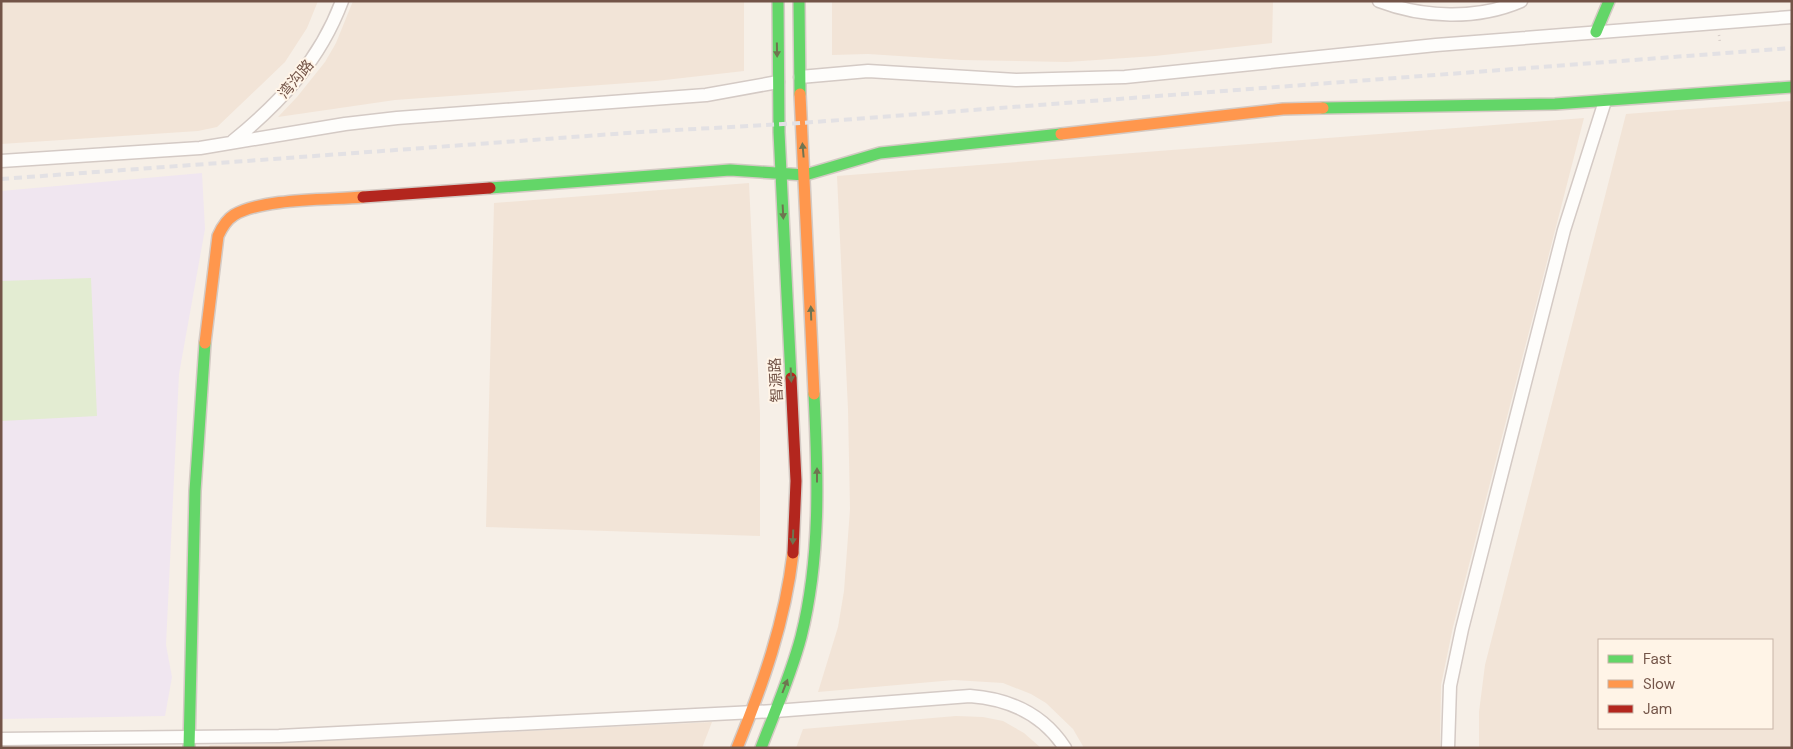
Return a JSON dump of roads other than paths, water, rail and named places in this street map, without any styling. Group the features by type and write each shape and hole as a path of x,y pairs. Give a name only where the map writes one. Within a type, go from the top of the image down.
{"street":[{"name":"湾沟路","path":"231,143 270,109 302,75 326,38 342,1"},
{"name":"智源路","path":"737,748 777,642 785,611 793,548 793,412 781,175 778,1"},
{"path":"761,748 796,656 805,621 815,549 817,463 800,77 799,1"},
{"path":"1379,1 1424,12 1461,14 1498,9 1521,1"},
{"path":"1596,32 1609,1"},
{"path":"800,77 868,71 1016,80 1115,78 1256,62 1792,17"},
{"path":"1,162 200,148 397,118 706,95 778,82"},
{"path":"189,742 190,612 198,444 213,271 218,236 229,218 241,211 271,204 730,170 781,175 805,175 880,154 1282,109 1555,104 1792,87"},
{"path":"1448,748 1450,686 1460,637 1564,230 1605,101"},
{"path":"1,739 189,742 775,711 954,696 985,697 1010,703 1030,713 1050,728 1065,748"}],"railway":[{"path":"1,179 641,132 801,123 1792,48"}]}
